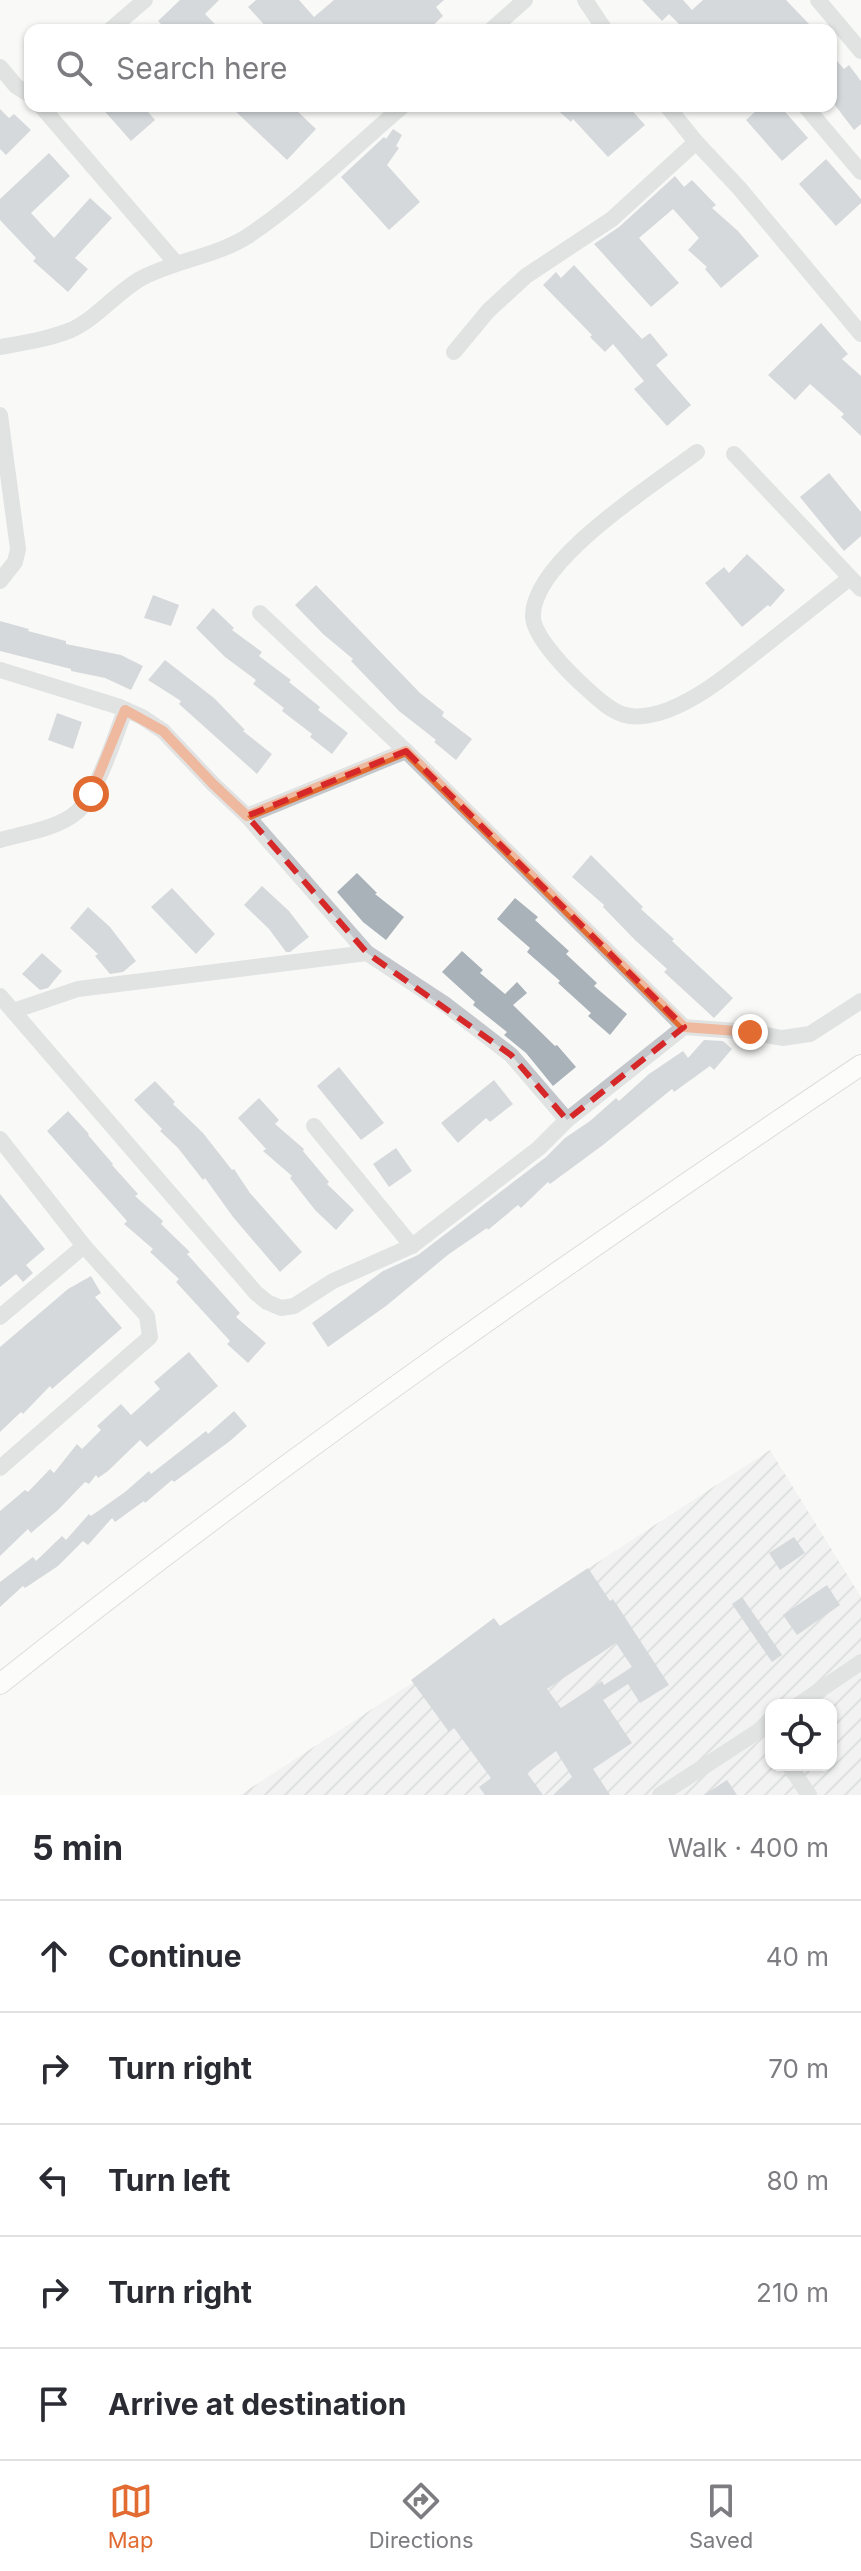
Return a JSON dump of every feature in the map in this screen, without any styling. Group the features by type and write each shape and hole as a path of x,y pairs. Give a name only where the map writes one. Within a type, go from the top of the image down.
{"main road":[{"path":"0,1684 131,1579 312,1448 644,1211 861,1065"}],"street":[{"path":"117,24 145,0"},
{"path":"498,24 525,0"},
{"path":"585,0 601,24"},
{"path":"818,0 861,51"},
{"path":"0,67 24,91"},
{"path":"46,112 175,262"},
{"path":"0,347 73,329 138,280 175,262 222,250 248,235 396,112"},
{"path":"672,112 861,334"},
{"path":"810,112 861,172"},
{"path":"454,352 488,311 526,276 612,219 696,142"},
{"path":"0,415 18,549 15,562 0,581"},
{"path":"697,452 572,548 536,598 533,618 540,636 575,679 609,710 631,717 666,711 695,697 856,584 734,454"},
{"path":"260,613 406,751 684,1027 782,1038 810,1034 861,1001"},
{"path":"0,670 125,710 163,731 247,816 367,953 446,1005 511,1055 567,1120"},
{"path":"0,840 55,825 77,812 91,794 125,710"},
{"path":"247,816 406,751"},
{"path":"13,1011 78,989 367,953"},
{"path":"0,996 256,1293 281,1308 294,1306 333,1281 412,1246 539,1148 567,1120 684,1027"},
{"path":"314,1126 412,1246"},
{"path":"0,1139 6,1158 147,1316 150,1337 0,1468"},
{"path":"0,1317 84,1246"},
{"path":"807,1699 861,1662"},
{"path":"660,1795 765,1731"},
{"path":"793,1771 809,1795"}],"highlighted area":[{"path":"406,751 684,1027 567,1120 511,1055 367,953 247,816"}],"shaded area":[{"path":"770,1450 861,1597 861,1795 240,1795"}],"building":[{"path":"180,0 219,0 205,14 215,24 161,24 158,21"},
{"path":"256,0 299,0 314,17 334,0 444,0 436,7 443,16 434,24 264,24 248,7"},
{"path":"642,0 683,0 692,10 703,0 786,0 809,24 679,24 669,14 662,21"},
{"path":"837,61 844,69 849,65 861,81 861,124 854,130 837,108"},
{"path":"0,109 9,118 14,114 31,130 6,155 0,149"},
{"path":"105,112 148,112 155,120 131,141"},
{"path":"236,112 298,112 316,129 287,160"},
{"path":"560,112 633,112 645,125 608,157 573,119 571,122"},
{"path":"755,112 785,112 808,138 782,161 746,120"},
{"path":"393,129 402,135 396,146 399,148 387,165 420,202 389,230 341,177 384,137 386,139"},
{"path":"49,153 70,176 31,213 54,238 90,198 112,218 75,258 88,269 68,292 33,261 36,258 0,220 0,199"},
{"path":"826,159 861,199 861,203 836,226 799,184"},
{"path":"675,176 684,187 692,180 716,205 712,208 738,231 759,256 721,288 705,269 707,267 688,250 699,238 673,209 639,238 679,283 651,307 594,244 619,227"},
{"path":"574,265 642,339 650,333 668,355 656,365 691,405 667,426 634,389 644,381 613,344 605,352 543,285 556,272 561,278"},
{"path":"821,323 848,354 842,359 861,376 861,436 841,417 844,414 810,384 795,400 768,375"},
{"path":"829,473 861,512 861,536 844,551 800,497"},
{"path":"747,554 785,590 770,607 768,605 742,627 705,583 724,567 729,573"},
{"path":"316,585 420,693 444,712 442,716 472,739 456,760 399,711 351,661 353,659 295,605"},
{"path":"153,595 179,605 171,626 144,618"},
{"path":"213,608 234,628 232,630 262,652 259,656 291,680 289,682 320,707 318,710 348,733 332,754 282,711 284,708 253,684 256,680 225,657 196,628"},
{"path":"0,621 66,641 66,644 121,655 143,666 131,690 105,678 0,651"},
{"path":"165,660 214,698 243,731 272,754 257,774 179,704 181,701 148,680"},
{"path":"57,713 82,722 73,749 48,740"},
{"path":"591,855 674,939 672,941 733,998 714,1018 664,972 667,969 635,940 604,905 572,877"},
{"path":"357,873 375,894 404,917 386,940 363,922 337,892"},
{"path":"262,886 289,911 309,937 290,952 286,952 269,929 244,905"},
{"path":"172,888 215,934 196,954 151,907"},
{"path":"515,898 538,917 535,920 569,951 566,954 597,983 594,986 627,1014 610,1035 588,1016 591,1013 558,983 560,981 527,952 530,948 497,919"},
{"path":"88,907 110,927 136,961 123,972 110,974 95,956 98,954 70,928"},
{"path":"462,951 483,970 480,973 505,994 517,982 527,993 513,1005 576,1067 553,1086 526,1053 504,1035 507,1032 473,1005 475,1002 442,972"},
{"path":"42,953 62,971 48,988 40,990 22,974"},
{"path":"704,1040 723,1041 732,1049 714,1070 710,1066 674,1092 672,1089 603,1145 550,1184 548,1182 521,1208 518,1205 488,1230 449,1254 386,1306 328,1347 312,1323 383,1271 418,1255 546,1157 616,1098 619,1101 649,1074 683,1051 688,1058"},
{"path":"339,1067 384,1123 361,1140 317,1086"},
{"path":"494,1080 513,1104 490,1122 486,1118 458,1143 441,1123"},
{"path":"155,1081 234,1169 250,1193 302,1252 280,1272 233,1217 205,1178 203,1180 134,1100"},
{"path":"259,1098 279,1120 275,1124 304,1149 329,1182 327,1184 354,1210 336,1230 315,1210 290,1178 292,1176 263,1151 266,1149 238,1118"},
{"path":"68,1111 138,1194 135,1196 163,1221 161,1224 190,1252 187,1254 240,1313 236,1317 266,1343 248,1363 227,1344 230,1341 176,1282 179,1279 150,1252 153,1249 124,1224 127,1221 47,1131"},
{"path":"396,1148 412,1171 389,1187 373,1164"},
{"path":"0,1194 45,1249 26,1265 33,1273 23,1282 16,1274 0,1287"},
{"path":"91,1276 101,1293 95,1297 122,1328 52,1389 50,1386 0,1432 0,1347 68,1289"},
{"path":"189,1352 218,1386 147,1447 140,1440 108,1471 98,1478 96,1475 89,1484 85,1482 58,1510 31,1533 28,1529 0,1556 0,1511 25,1490 28,1492 50,1469 54,1473 77,1444 82,1449 101,1430 97,1426 121,1404 131,1415 160,1389 154,1382"},
{"path":"234,1411 247,1426 230,1441 174,1482 172,1480 145,1503 115,1522 112,1518 88,1545 83,1541 58,1566 25,1588 23,1586 0,1607 0,1582 33,1557 36,1561 62,1536 66,1540 89,1514 91,1516 125,1492 149,1471 151,1474 206,1431 208,1434"},
{"path":"794,1537 805,1553 780,1570 769,1553"},
{"path":"588,1568 610,1601 613,1599 669,1685 640,1703 628,1684 603,1700 632,1743 593,1769 610,1795 553,1795 572,1777 556,1751 527,1773 543,1795 485,1795 479,1787 491,1778 454,1728 449,1732 411,1680 494,1618 500,1626","holes":["616,1643 632,1667 604,1685 602,1681 561,1708 547,1689"]},
{"path":"827,1585 840,1605 797,1635 783,1615"},
{"path":"742,1597 782,1655 772,1662 732,1604"},
{"path":"727,1780 737,1795 704,1795"}],"route":[{"path":"91,794 125,710 163,731 247,816 406,751 684,1027 750,1032"}]}
